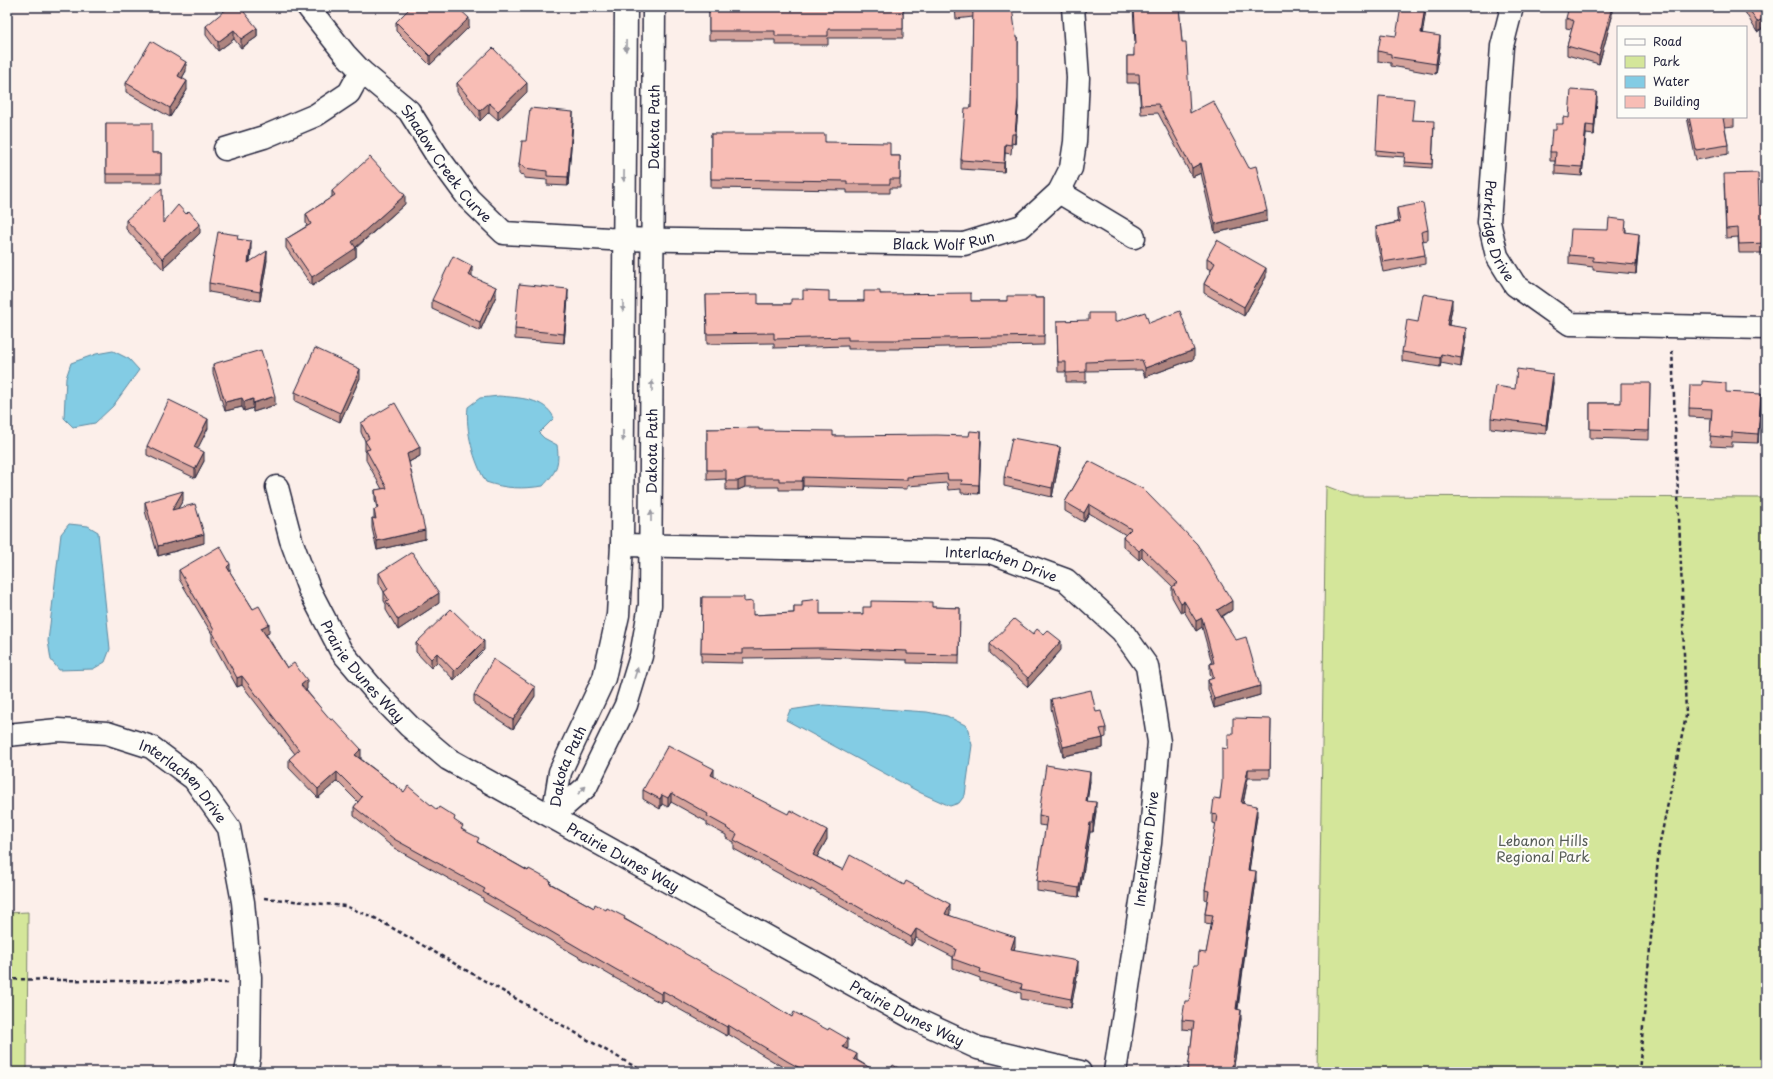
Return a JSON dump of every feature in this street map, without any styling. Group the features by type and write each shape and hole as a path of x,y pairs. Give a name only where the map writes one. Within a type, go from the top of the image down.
{"street":[{"name":"Shadow Creek Curve","path":"308,7 345,54 361,71 409,110 436,154 469,200 504,233 624,239"},
{"name":"Dakota Path","path":"553,816 560,772 604,678 618,615 622,544 626,7"},
{"name":"Dakota Path","path":"553,816 586,787 626,705 641,656 650,605 654,7"},
{"name":"Black Wolf Run","path":"624,239 964,244 1022,226 1059,192 1071,168 1075,142 1078,78 1073,7"},
{"name":"Parkridge Drive","path":"1512,7 1502,46 1489,222 1497,256 1515,285 1570,324 1766,328"},
{"path":"225,149 264,137 316,115 349,93 361,71"},
{"path":"1059,192 1134,237"},
{"name":"Prairie Dunes Way","path":"277,487 291,540 309,589 340,651 375,691 409,726 448,759 553,816 913,1018 978,1048 1080,1072"},
{"name":"Interlachen Drive","path":"622,544 651,546 990,552 1066,580 1122,631 1147,666 1159,742 1150,843 1115,1072"},
{"name":"Interlachen Drive","path":"7,735 58,730 107,733 151,747 194,779 229,828 241,895 250,983 249,1057 246,1072"}],"path":[{"path":"1639,1072 1659,847 1686,716 1682,575 1671,326"},
{"path":"241,895 345,906 375,918 644,1072"},
{"path":"7,979 250,983"}],"green space":[{"name":"Lebanon Hills Regional Park","path":"1326,486 1352,496 1766,498 1766,1072 1317,1072"},
{"path":"28,912 27,1072 7,1072 7,913"}],"water":[{"path":"113,351 129,359 139,370 113,406 95,423 73,427 64,418 66,378 71,363 96,354"},
{"path":"499,396 531,400 544,406 550,411 554,418 539,433 544,438 557,445 558,452 556,468 543,486 521,488 501,486 486,482 482,474 471,446 467,416 468,407 480,398"},
{"path":"69,524 88,526 98,532 110,649 105,662 93,669 59,670 51,660 48,641 61,534"},
{"path":"823,705 927,712 947,716 967,726 972,745 965,795 959,803 950,806 921,793 786,720 790,710"}],"building":[{"path":"229,7 240,7 257,28 241,39 234,30 218,42 206,26"},
{"path":"411,7 457,7 469,18 430,56 396,22"},
{"path":"709,7 903,7 903,29 828,29 828,36 775,36 775,31 709,31"},
{"path":"956,7 973,7 956,10"},
{"path":"973,7 1012,7 1016,37 1018,37 1018,99 1015,134 1012,134 1011,145 1005,144 1004,163 961,160 965,108 971,108"},
{"path":"1134,7 1179,7 1182,42 1186,42 1190,113 1213,101 1249,168 1256,166 1267,211 1215,224 1201,163 1192,168 1158,104 1141,105 1139,74 1127,74 1127,56 1134,56 1134,44 1136,44"},
{"path":"1401,7 1425,7 1421,33 1440,36 1436,64 1391,57 1391,54 1378,51 1381,34 1396,36"},
{"path":"1569,7 1612,7 1599,55 1567,46 1574,21 1566,18"},
{"path":"1748,7 1766,7 1766,17 1757,22"},
{"path":"151,41 186,62 178,76 187,81 170,108 126,83"},
{"path":"493,48 527,83 498,111 489,103 480,111 457,83"},
{"path":"1571,90 1597,92 1594,126 1586,125 1582,167 1555,165 1556,152 1550,152 1552,130 1556,130 1556,124 1563,124 1563,117 1569,118"},
{"path":"1379,96 1414,99 1412,120 1434,121 1432,164 1404,162 1405,153 1376,150"},
{"path":"530,108 573,112 568,177 547,176 547,171 524,168 524,166 519,165 522,141 526,141"},
{"path":"1689,118 1723,118 1728,145 1696,150"},
{"path":"106,123 152,123 152,153 161,153 161,174 106,174"},
{"path":"711,134 825,134 825,142 890,143 890,156 900,156 900,179 890,179 890,184 847,184 847,181 711,179"},
{"path":"370,157 405,195 352,242 356,248 312,277 286,239 311,224 306,214 335,195 332,191"},
{"path":"1758,173 1759,206 1766,206 1766,243 1739,244 1738,228 1726,229 1724,174"},
{"path":"162,188 163,223 178,205 186,214 189,211 200,224 163,257 164,260 126,220"},
{"path":"1423,203 1428,230 1421,232 1425,255 1383,262 1376,227 1400,222 1397,208"},
{"path":"1609,218 1626,220 1625,232 1639,234 1636,265 1593,261 1593,257 1569,255 1571,229 1608,230"},
{"path":"218,232 238,235 237,239 251,241 248,263 267,251 260,292 209,283"},
{"path":"1217,240 1266,268 1244,307 1204,284 1215,263 1207,258"},
{"path":"453,256 472,266 468,275 496,287 480,322 432,300"},
{"path":"519,284 568,289 564,334 515,329"},
{"path":"803,290 829,291 829,301 864,301 864,291 880,291 880,294 971,293 971,301 1007,301 1007,296 1035,296 1035,298 1044,298 1044,336 848,340 848,337 774,339 774,333 707,334 706,295 758,294 758,304 791,304 791,299 803,299"},
{"path":"1423,294 1452,299 1447,325 1466,328 1461,358 1441,354 1440,358 1402,352 1407,320 1418,322"},
{"path":"1180,311 1194,350 1145,368 1142,360 1086,362 1086,372 1066,373 1066,362 1058,362 1057,321 1089,320 1089,313 1115,313 1115,322 1145,312 1149,323"},
{"path":"315,348 360,369 340,413 295,392"},
{"path":"261,350 275,396 253,403 253,399 244,402 242,398 225,402 213,364"},
{"path":"1517,369 1553,374 1546,425 1491,418 1496,386 1515,389"},
{"path":"1702,381 1726,383 1726,392 1761,394 1758,434 1732,432 1732,438 1710,436 1712,409 1689,408 1690,385 1702,385"},
{"path":"1621,383 1650,383 1649,431 1590,429 1590,403 1621,403"},
{"path":"169,400 208,419 194,447 204,452 195,469 147,446"},
{"path":"395,403 420,447 407,454 425,530 377,541 372,518 376,519 374,510 378,508 375,490 387,488 366,450 370,449 365,441 369,438 361,423"},
{"path":"759,428 759,430 833,431 833,436 969,436 970,431 981,432 979,485 961,484 962,480 948,480 947,474 907,477 907,480 803,477 802,481 779,481 779,478 745,478 738,481 726,481 726,470 707,470 707,429"},
{"path":"1012,438 1060,447 1052,488 1004,477"},
{"path":"1089,461 1143,489 1197,544 1232,601 1217,610 1236,640 1246,637 1260,686 1214,699 1208,680 1214,678 1210,664 1214,663 1202,618 1196,621 1184,601 1181,603 1172,587 1178,583 1142,548 1139,551 1123,537 1131,529 1089,504 1084,513 1065,502"},
{"path":"183,491 172,510 195,504 204,534 158,546 145,502"},
{"path":"220,546 230,564 227,567 253,609 259,606 269,624 261,628 287,668 294,663 307,680 301,685 331,720 333,719 361,749 355,755 404,792 408,786 437,810 439,807 455,817 454,820 463,826 461,829 479,838 477,842 528,871 529,869 551,881 549,883 594,908 595,904 625,917 624,919 748,989 792,1017 794,1012 828,1030 829,1028 848,1039 843,1047 857,1054 854,1059 877,1072 807,1072 728,1025 727,1027 663,991 661,994 615,969 483,892 485,889 394,839 354,807 362,797 337,772 318,789 289,759 299,750 242,676 237,678 212,631 214,630 179,570"},
{"path":"412,552 439,593 398,620 386,601 389,600 384,592 388,589 379,573"},
{"path":"702,597 744,597 744,602 753,601 753,615 794,613 794,606 802,606 802,601 820,599 820,614 863,614 863,607 871,607 871,601 932,602 932,607 960,608 959,655 907,654 907,651 821,648 743,649 743,654 701,653"},
{"path":"451,609 484,641 454,671 437,653 431,659 416,643"},
{"path":"1014,619 1033,634 1037,629 1043,634 1047,630 1061,641 1028,678 990,644"},
{"path":"493,659 535,687 513,720 474,695"},
{"path":"1091,690 1096,712 1101,711 1106,728 1100,729 1103,738 1063,747 1051,699"},
{"path":"1233,718 1271,719 1270,769 1248,769 1241,803 1257,806 1248,870 1256,871 1236,1009 1241,1010 1231,1072 1175,1072 1176,1068 1188,1070 1194,1021 1182,1020 1185,1001 1189,1001 1194,965 1198,965 1199,952 1206,953 1213,915 1205,914 1209,891 1205,890 1217,815 1212,814 1214,798 1220,799 1222,782 1222,748 1228,749 1228,734 1233,734"},
{"path":"668,745 714,769 711,775 788,814 790,810 827,830 813,855 843,870 850,855 904,885 906,881 950,904 945,914 1015,937 1011,949 1078,961 1071,999 1021,989 1022,984 980,972 981,969 953,959 956,949 916,929 911,937 811,880 734,840 737,834 707,816 708,814 671,793 668,798 662,795 660,799 643,790"},
{"path":"1046,765 1090,772 1086,801 1096,802 1093,823 1090,823 1079,888 1037,881 1047,817 1039,815"},
{"path":"893,1065 905,1072 889,1072"}]}
